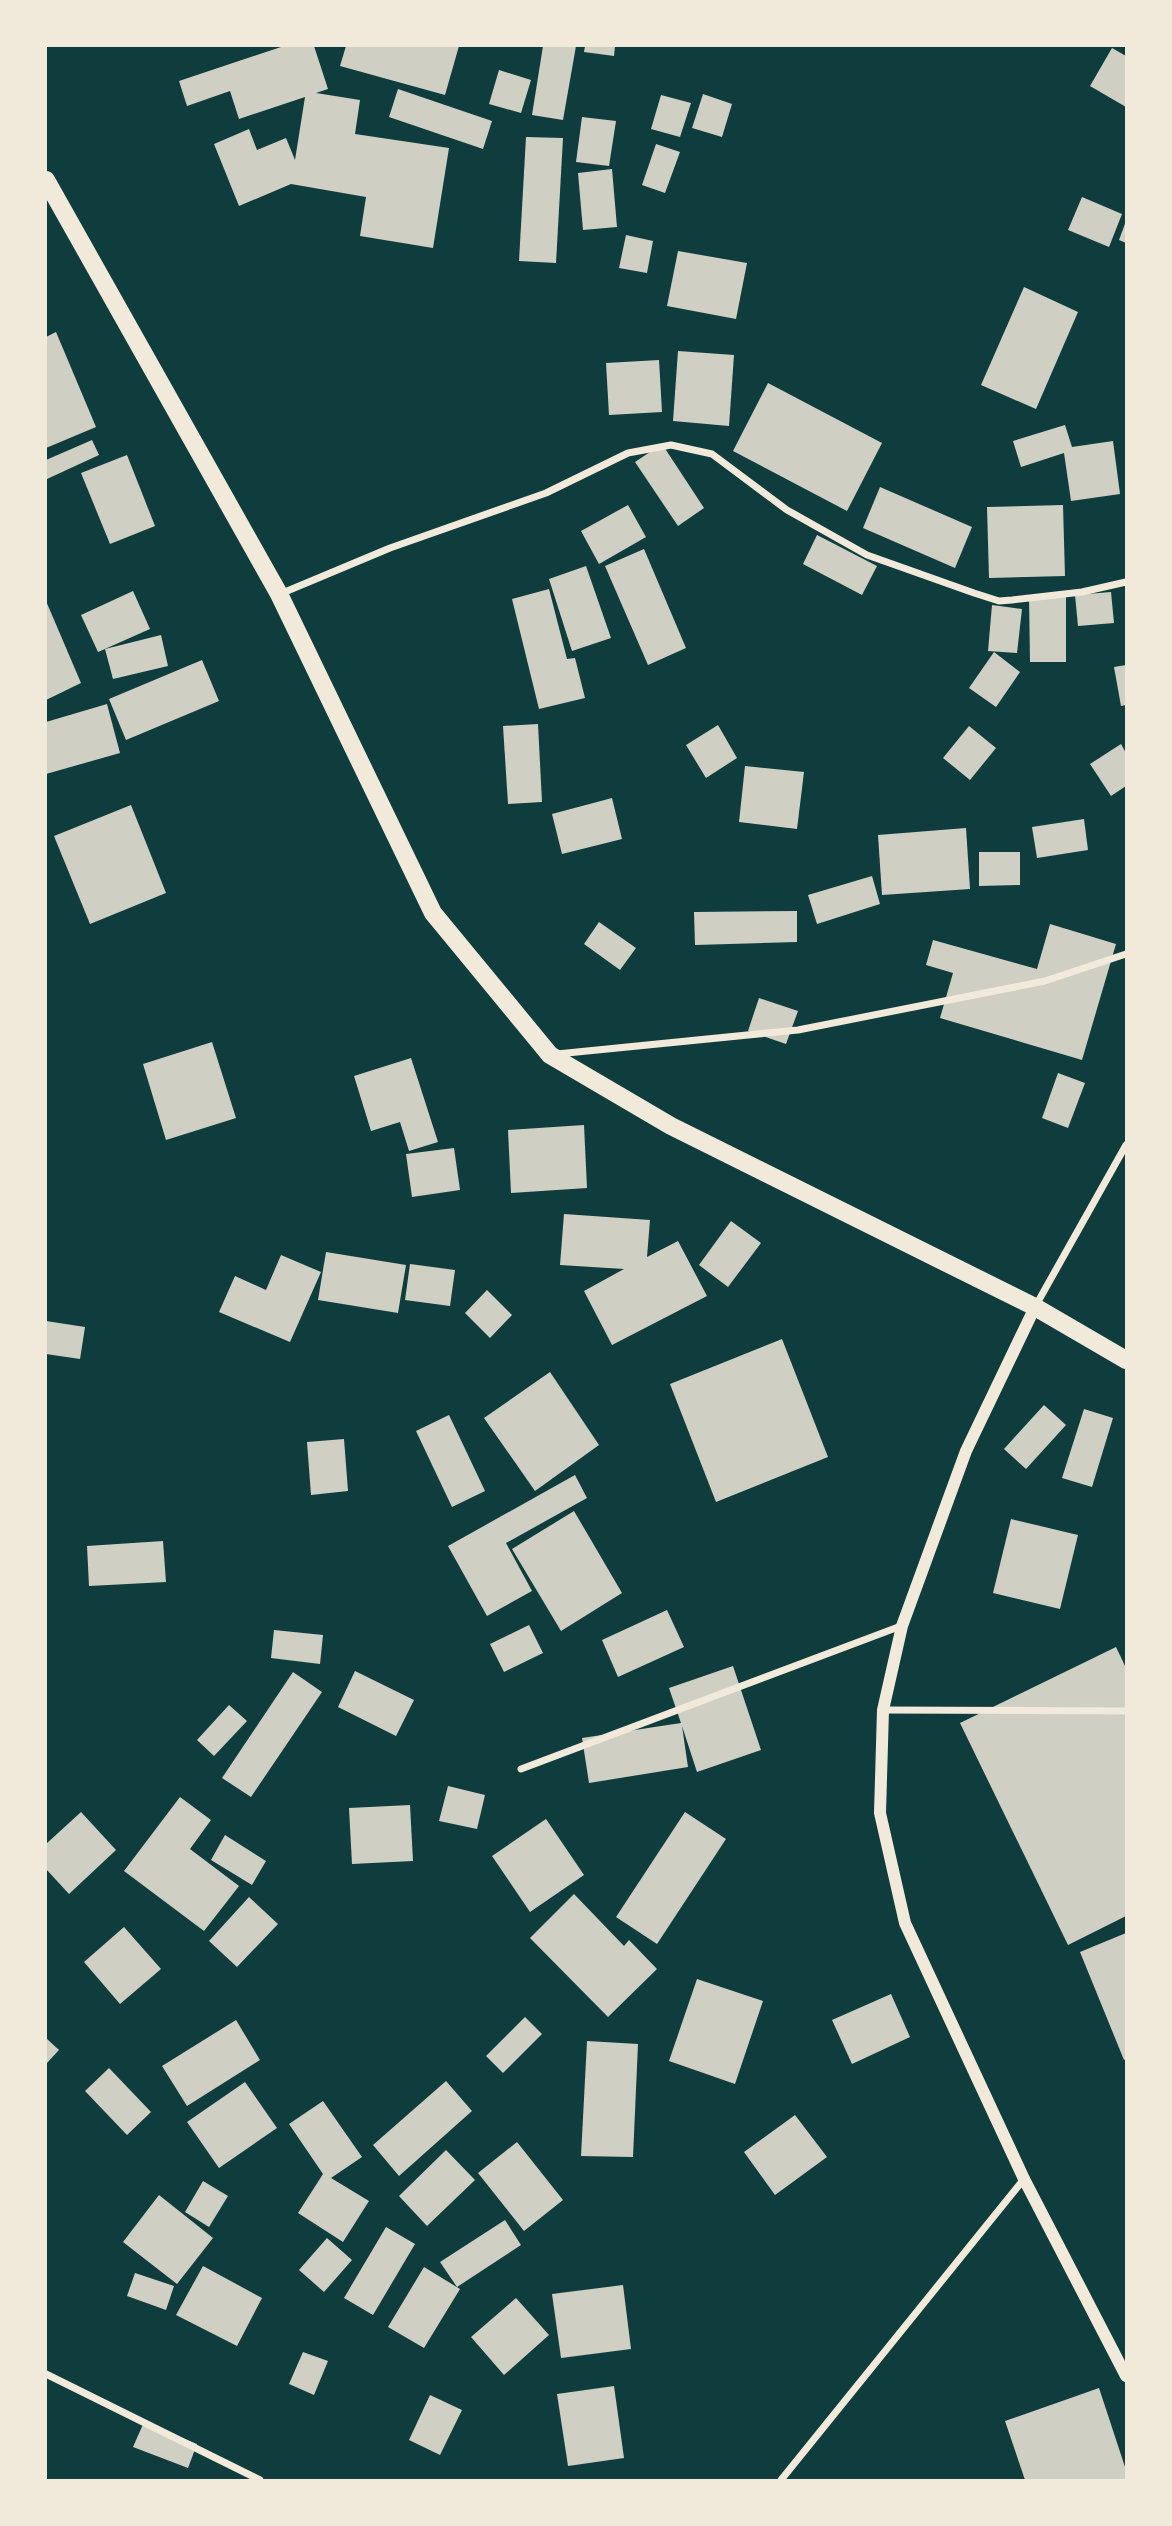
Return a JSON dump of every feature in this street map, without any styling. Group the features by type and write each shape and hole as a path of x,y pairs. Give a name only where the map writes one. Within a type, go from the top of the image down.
{"main road":[{"path":"46,180 279,594 433,913 550,1055 671,1126 1035,1307 1126,1360"}],"street":[{"path":"279,594 390,548 546,493 628,453 671,445 712,454 787,510 867,555 999,601 1082,592 1126,582"},
{"path":"550,1055 798,1030 1045,981 1126,954"},
{"path":"1126,1145 1035,1307 966,1451 902,1626 883,1710 880,1813 905,1923 1024,2179 1126,2376"},
{"path":"521,1769 902,1626"},
{"path":"883,1710 1126,1710"},
{"path":"781,2480 1024,2179"},
{"path":"46,2374 260,2480"}],"building":[{"path":"284,46 314,46 328,89 316,93 360,100 355,134 449,148 433,248 360,236 366,197 291,184 239,206 214,144 249,129 257,150 286,138 295,160 305,97 239,119 230,91 187,106 179,81"},
{"path":"346,46 459,46 445,95 340,66"},
{"path":"543,46 576,46 563,120 532,115"},
{"path":"585,46 615,46 614,56 584,52"},
{"path":"1112,48 1126,56 1126,107 1090,86"},
{"path":"499,70 531,80 521,113 489,104"},
{"path":"398,89 492,121 483,149 389,117"},
{"path":"703,94 732,104 722,137 692,128"},
{"path":"661,95 691,103 680,137 651,129"},
{"path":"582,117 616,121 609,166 576,162"},
{"path":"526,137 563,138 556,263 519,261"},
{"path":"656,144 680,152 665,193 642,185"},
{"path":"612,169 617,227 583,230 578,173"},
{"path":"1082,197 1122,214 1109,247 1068,230"},
{"path":"1126,221 1126,243 1119,240"},
{"path":"626,235 653,241 647,273 619,268"},
{"path":"678,251 747,263 736,319 667,306"},
{"path":"1024,287 1078,312 1036,409 981,385"},
{"path":"56,332 96,427 46,448 46,337"},
{"path":"678,351 734,355 729,426 673,421"},
{"path":"659,360 662,412 609,415 606,363"},
{"path":"768,383 882,443 847,511 733,451"},
{"path":"1065,425 1072,447 1113,441 1120,494 1071,501 1064,453 1021,467 1013,441"},
{"path":"92,440 99,455 47,479 46,460"},
{"path":"662,444 704,508 678,526 635,462"},
{"path":"127,455 155,526 110,544 81,473"},
{"path":"880,487 972,527 955,568 863,528"},
{"path":"628,505 646,537 599,564 581,531"},
{"path":"1063,505 1065,576 989,578 987,507"},
{"path":"817,535 877,566 862,595 803,564"},
{"path":"644,549 686,648 648,665 605,566"},
{"path":"586,566 611,638 572,651 549,579"},
{"path":"549,589 567,659 575,658 585,698 539,709 512,599"},
{"path":"133,591 150,629 98,652 81,615"},
{"path":"1111,592 1114,623 1078,626 1075,595"},
{"path":"1029,596 1066,596 1066,662 1030,662"},
{"path":"46,601 81,683 46,700"},
{"path":"992,605 1022,609 1017,653 988,651"},
{"path":"161,635 168,666 113,679 105,649"},
{"path":"994,652 1020,672 996,707 969,688"},
{"path":"202,660 219,701 126,740 109,699"},
{"path":"1126,665 1126,705 1121,706 1114,667"},
{"path":"107,704 120,753 46,774 46,722"},
{"path":"538,724 542,802 508,804 503,726"},
{"path":"718,725 737,758 706,778 686,745"},
{"path":"969,726 996,748 970,780 943,758"},
{"path":"1121,744 1126,753 1126,786 1111,796 1090,764"},
{"path":"745,766 804,772 797,829 739,822"},
{"path":"612,798 622,839 562,854 552,814"},
{"path":"131,805 166,893 90,924 54,836"},
{"path":"1084,819 1088,850 1037,858 1032,827"},
{"path":"966,828 970,889 882,895 878,835"},
{"path":"979,852 1020,852 1020,885 979,886"},
{"path":"872,876 880,904 817,924 808,895"},
{"path":"797,911 797,942 695,945 694,912"},
{"path":"599,922 636,948 620,970 584,944"},
{"path":"1050,924 1116,944 1082,1060 940,1018 953,973 926,965 933,940 1037,969"},
{"path":"759,998 798,1011 786,1044 748,1031"},
{"path":"212,1042 236,1118 166,1140 143,1064"},
{"path":"411,1058 438,1142 409,1151 400,1122 371,1131 354,1076"},
{"path":"1058,1073 1085,1083 1068,1128 1042,1118"},
{"path":"584,1125 587,1188 511,1193 508,1130"},
{"path":"454,1148 460,1190 412,1197 406,1154"},
{"path":"564,1214 650,1220 647,1257 678,1241 707,1296 612,1345 584,1291 624,1269 560,1265"},
{"path":"731,1221 761,1243 728,1287 699,1265"},
{"path":"326,1252 406,1265 398,1313 318,1300"},
{"path":"281,1255 321,1272 290,1342 219,1312 235,1276 266,1290"},
{"path":"410,1264 455,1270 450,1306 405,1300"},
{"path":"487,1290 512,1315 490,1338 465,1313"},
{"path":"46,1321 85,1327 80,1359 46,1354"},
{"path":"782,1339 828,1457 716,1502 670,1384"},
{"path":"550,1372 599,1445 535,1491 484,1418"},
{"path":"1044,1405 1066,1425 1026,1469 1004,1449"},
{"path":"1084,1409 1113,1418 1092,1487 1062,1478"},
{"path":"449,1415 485,1491 452,1507 416,1431"},
{"path":"344,1439 348,1491 311,1495 307,1442"},
{"path":"575,1475 587,1498 506,1543 532,1591 487,1616 448,1546"},
{"path":"574,1511 622,1593 561,1631 512,1549"},
{"path":"1011,1519 1078,1535 1060,1609 993,1593"},
{"path":"163,1541 166,1582 89,1586 87,1546"},
{"path":"667,1610 684,1647 618,1677 602,1640"},
{"path":"529,1625 543,1653 504,1672 490,1644"},
{"path":"274,1630 323,1635 320,1664 271,1658"},
{"path":"1116,1647 1126,1668 1126,1916 1068,1945 960,1723"},
{"path":"733,1666 761,1750 697,1772 682,1726 688,1767 589,1783 582,1738 681,1723 669,1688"},
{"path":"355,1671 414,1700 396,1736 338,1707"},
{"path":"293,1672 322,1692 251,1797 222,1778"},
{"path":"229,1705 247,1721 214,1756 197,1740"},
{"path":"448,1786 485,1795 477,1829 439,1821"},
{"path":"180,1797 211,1820 190,1849 239,1886 204,1931 124,1871"},
{"path":"410,1805 413,1861 352,1864 349,1808"},
{"path":"81,1812 116,1850 69,1894 46,1869 46,1844"},
{"path":"685,1812 726,1839 657,1944 616,1917"},
{"path":"546,1819 584,1875 530,1912 492,1856"},
{"path":"225,1835 266,1861 252,1885 211,1860"},
{"path":"574,1894 624,1946 629,1940 657,1969 608,2017 530,1938"},
{"path":"249,1897 278,1924 237,1967 209,1941"},
{"path":"124,1927 161,1969 120,2004 84,1962"},
{"path":"1126,1933 1126,2059 1124,2060 1080,1952"},
{"path":"697,1979 763,2001 735,2084 669,2061"},
{"path":"891,1994 910,2037 852,2064 832,2020"},
{"path":"525,2017 542,2034 503,2073 486,2056"},
{"path":"236,2020 260,2060 187,2106 162,2066"},
{"path":"46,2038 59,2050 46,2064"},
{"path":"587,2041 638,2044 633,2157 581,2156"},
{"path":"109,2068 151,2112 127,2135 85,2091"},
{"path":"446,2081 472,2111 399,2176 373,2145"},
{"path":"245,2082 277,2128 219,2168 187,2122"},
{"path":"323,2101 362,2157 331,2178 369,2201 343,2242 298,2213 323,2174 289,2124"},
{"path":"795,2115 827,2157 775,2195 744,2152"},
{"path":"517,2142 563,2200 524,2231 478,2173"},
{"path":"446,2150 475,2180 427,2226 399,2196"},
{"path":"203,2181 228,2196 209,2227 185,2212"},
{"path":"159,2195 213,2238 177,2284 123,2242"},
{"path":"505,2220 521,2245 457,2287 440,2262"},
{"path":"386,2227 415,2244 373,2315 344,2298"},
{"path":"327,2238 352,2260 324,2292 299,2270"},
{"path":"203,2266 262,2298 237,2346 176,2315"},
{"path":"424,2267 460,2289 424,2348 388,2327"},
{"path":"135,2273 174,2286 166,2310 127,2296"},
{"path":"623,2285 631,2349 561,2358 552,2294"},
{"path":"516,2298 549,2335 504,2375 471,2337"},
{"path":"303,2352 328,2361 314,2395 289,2384"},
{"path":"614,2386 624,2458 568,2466 557,2394"},
{"path":"1099,2388 1126,2470 1126,2480 1025,2480 1005,2421"},
{"path":"430,2395 462,2410 440,2455 409,2440"},
{"path":"144,2422 197,2444 188,2468 133,2447"}]}
